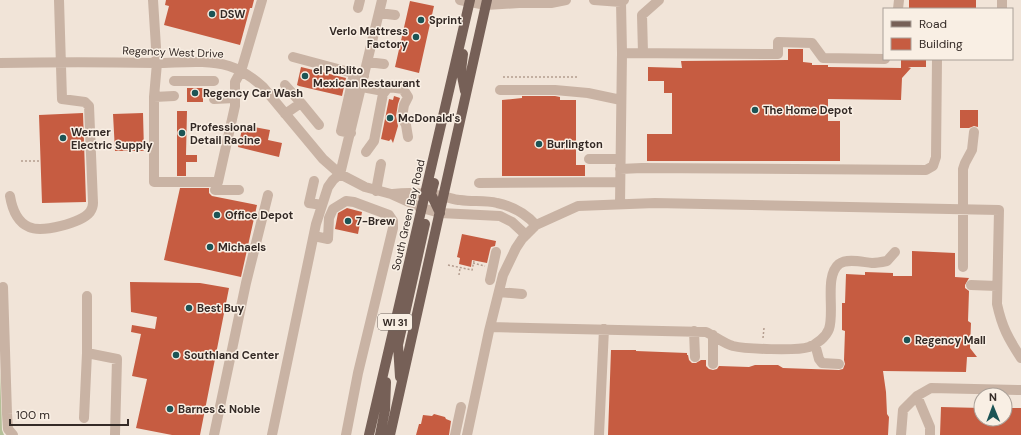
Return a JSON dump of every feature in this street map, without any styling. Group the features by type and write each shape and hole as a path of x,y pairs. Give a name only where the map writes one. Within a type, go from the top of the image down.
{"main road":[{"path":"400,389 398,346 426,221 424,209 451,109 453,72 469,1"},
{"path":"466,95 461,72 469,1"},
{"name":"WI 31","path":"390,435 486,2"},
{"path":"428,194 440,213"},
{"name":"South Green Bay Road","path":"369,435 424,209"},
{"path":"380,435 385,410 387,360"}],"street":[{"path":"10,196 12,208 19,219 29,227 42,228 66,225 85,216 91,211 93,203 89,106 85,102 62,99 60,62 60,0"},
{"path":"153,0 157,63 154,97 154,182 218,182 235,106 235,82 241,71 262,0"},
{"path":"342,131 362,87 364,76 377,66 379,13 382,0"},
{"path":"469,1 551,3 566,0"},
{"path":"594,0 622,1 620,204"},
{"path":"643,53 642,15 659,0"},
{"path":"379,13 395,15"},
{"path":"622,53 778,54 778,42 812,43 819,45 823,58 883,59"},
{"path":"293,57 364,76"},
{"path":"589,159 642,168 926,170 933,166 936,157 937,60"},
{"name":"Regency West Drive","path":"0,62 216,63 229,66 253,78 263,87 323,159 340,174 355,182 391,194 424,209 440,213 500,216 512,222 526,235"},
{"path":"342,131 354,74"},
{"path":"174,81 214,81"},
{"path":"285,85 319,125"},
{"path":"362,87 378,90"},
{"path":"366,152 374,141 383,94 389,87 403,89 408,97 404,105 402,117 406,124 408,137"},
{"path":"500,90 555,90 588,93 621,100"},
{"path":"154,97 174,96"},
{"path":"214,99 235,98"},
{"path":"285,114 301,103"},
{"path":"272,435 314,236 328,187 340,174 342,131 340,107"},
{"path":"963,267 963,169 974,144 974,132"},
{"path":"376,190 381,164"},
{"path":"314,181 309,203 322,206"},
{"path":"479,183 620,182"},
{"path":"215,190 239,190"},
{"name":"Regency West Drive","path":"391,194 407,192 443,196 458,200 496,202 522,213 536,225"},
{"path":"214,435 246,283 268,195"},
{"path":"314,236 328,239 329,218 333,209 346,201 354,202 389,215 393,221 393,228 358,373 346,435"},
{"path":"467,435 490,327 503,275 516,248 522,239 536,225 578,206 655,203 999,210 997,304 1000,318 1008,339 1021,358"},
{"path":"490,280 496,252"},
{"path":"490,327 694,331 706,332 731,345 741,348 806,348 821,340 828,330 831,319 832,282 837,266 843,262 873,263 887,261 895,252"},
{"path":"970,285 997,286"},
{"path":"3,287 8,429 13,435"},
{"path":"499,292 522,294"},
{"path":"84,418 87,353 87,296"},
{"path":"599,435 604,329"},
{"path":"694,331 695,356"},
{"path":"713,335 713,364"},
{"path":"815,344 819,360 822,363 839,364"},
{"path":"87,353 117,359 115,435"},
{"path":"901,435 902,410 917,396 932,388 1021,390"},
{"path":"917,396 930,427 930,435"},
{"path":"455,435 461,407"}],"path":[{"path":"503,77 577,77"},
{"path":"21,161 41,161"},
{"path":"448,265 472,270 473,262 489,267"},
{"path":"459,275 460,268"},
{"path":"763,338 764,328"}],"green space":[{"path":"0,371 2,430 4,435 0,435"}],"building":[{"path":"166,0 254,0 252,8 250,8 240,45 164,25 169,6 165,5"},
{"path":"909,0 976,0 976,8 909,8"},
{"path":"410,1 434,6 419,73 395,67"},
{"name":"The Home Depot","path":"788,49 803,49 803,62 812,63 812,65 828,65 828,67 901,68 901,60 926,60 926,67 908,67 911,68 902,78 901,100 828,99 828,121 840,121 840,161 647,161 647,134 672,134 672,93 664,93 664,81 648,81 648,67 682,68 681,61 788,60"},
{"path":"301,67 346,78 342,96 297,85"},
{"name":"Regency Car Wash","path":"187,88 203,88 203,102 187,102"},
{"name":"McDonald's","path":"394,96 400,98 396,116 398,126 393,143 391,139 389,141 381,139 389,99 393,100"},
{"name":"Burlington","path":"522,96 555,96 560,97 560,100 576,100 576,165 585,165 585,176 502,176 502,100 522,98"},
{"path":"960,110 978,110 978,127 974,126 969,128 960,128"},
{"name":"Professional Detail Racine","path":"177,111 187,111 186,155 197,155 197,162 186,162 186,176 177,176"},
{"name":"Werner Electric Supply","path":"83,113 86,202 42,203 39,115"},
{"path":"143,113 144,151 115,151 113,114"},
{"path":"243,125 270,130 268,140 282,143 279,157 238,147"},
{"path":"180,188 209,188 209,193 212,196 257,205 241,277 164,260"},
{"name":"7-Brew","path":"347,208 362,212 358,234 335,229 338,213"},
{"path":"462,234 496,241 495,246 491,247 487,263 472,260 471,267 459,264 460,258 457,257"},
{"name":"Regency Mall","path":"912,251 955,253 955,277 969,278 965,288 969,291 968,321 971,323 970,348 977,357 967,357 966,372 883,371 887,414 889,417 888,435 608,435 611,350 687,353 689,360 692,363 706,360 706,366 713,370 717,369 719,366 749,367 755,365 778,365 783,368 843,369 845,364 845,331 842,330 842,303 845,303 846,274 865,275 865,272 893,273 893,276 912,276"},
{"name":"Southland Center","path":"130,282 200,283 229,288 200,435 172,435 136,428 147,379 132,376 141,334 131,332 132,325 155,329 157,317 131,312"},
{"path":"941,407 973,408 973,427 1013,427 1013,408 1021,408 1021,435 940,435"},
{"path":"434,414 445,417 451,421 449,435 416,435 423,415 432,416"}],"place":[{"name":"DSW","path":"212,14"},
{"name":"Sprint","path":"421,20"},
{"name":"Verlo Mattress Factory","path":"416,37"},
{"name":"el Publito Mexican Restaurant","path":"305,76"},
{"name":"Regency Car Wash","path":"195,93"},
{"name":"The Home Depot","path":"755,110"},
{"name":"McDonald's","path":"390,118"},
{"name":"Professional Detail Racine","path":"182,133"},
{"name":"Werner Electric Supply","path":"63,138"},
{"name":"Burlington","path":"539,144"},
{"name":"Office Depot","path":"217,215"},
{"name":"7-Brew","path":"348,221"},
{"name":"Michaels","path":"210,247"},
{"name":"Best Buy","path":"189,308"},
{"name":"Regency Mall","path":"907,340"},
{"name":"Southland Center","path":"176,355"},
{"name":"Barnes & Noble","path":"170,409"}]}
